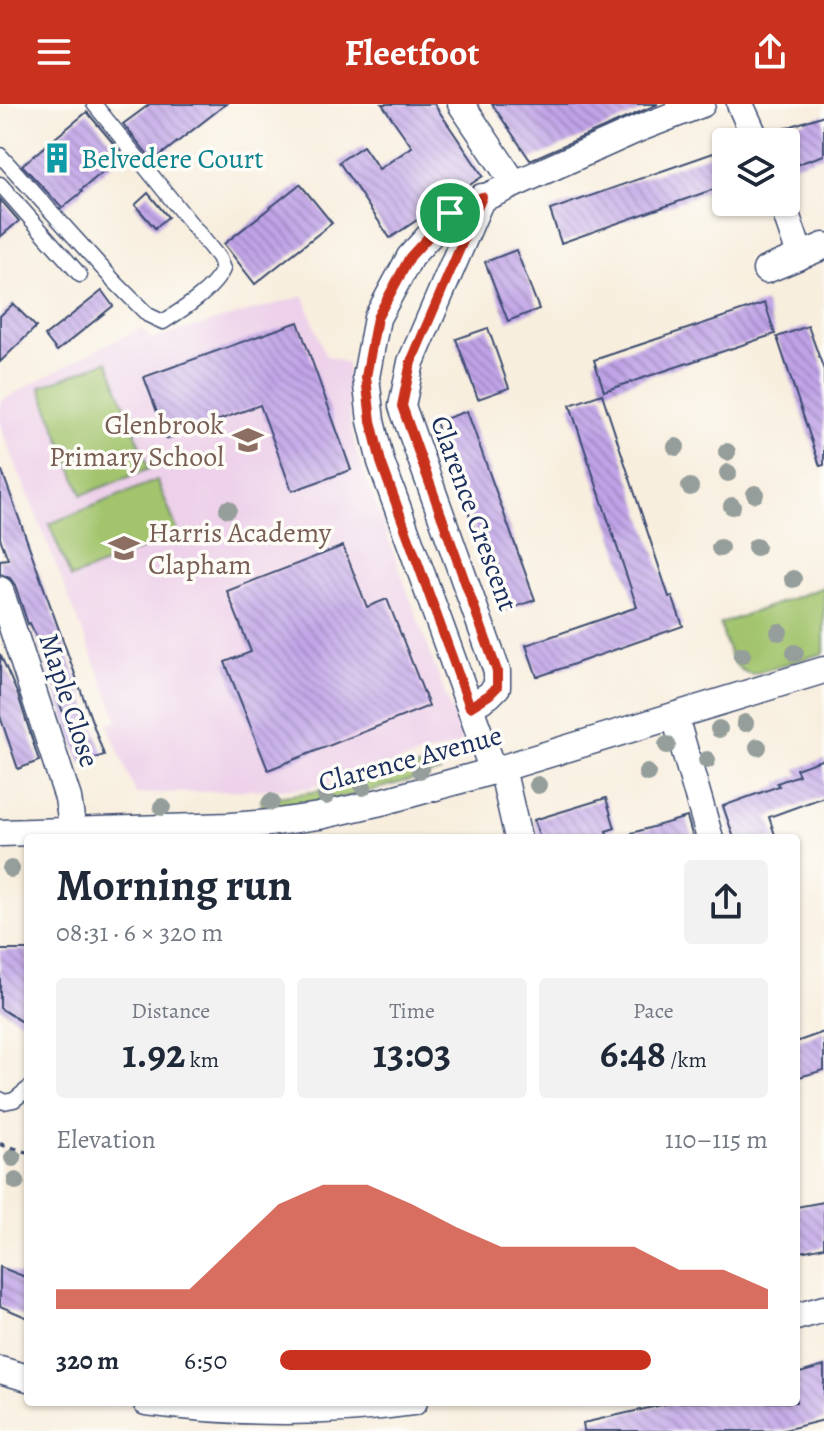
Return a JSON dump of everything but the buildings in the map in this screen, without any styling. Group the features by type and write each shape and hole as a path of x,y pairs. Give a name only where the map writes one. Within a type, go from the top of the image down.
{"street":[{"path":"461,104 514,183"},
{"path":"517,834 497,770 470,707 381,462 371,421 366,377 377,318 410,257 450,213 638,129 702,104"},
{"path":"740,104 751,128"},
{"name":"Clarence Crescent","path":"470,707 497,687 497,671 402,406 411,362 482,197"},
{"path":"766,270 812,251 791,216"},
{"name":"Maple Close","path":"0,590 65,788 73,831"},
{"name":"Clarence Avenue","path":"0,833 73,831 133,834 307,818 385,801 497,770 824,670"},
{"path":"675,717 709,834"},
{"path":"800,1316 824,1309"},
{"path":"0,1370 24,1377"},
{"path":"180,1406 281,1411 329,1411 376,1406"}],"lane":[{"path":"0,155 115,282 148,315 163,322 219,279 223,269 218,257 94,104"},
{"path":"0,184 80,275"},
{"path":"0,1099 4,1102 14,1100 24,1092"}],"path":[{"path":"0,1144 24,1152"}],"shaded area":[{"name":"Harris Academy Clapham","path":"304,296 325,355 347,363 350,424 358,456 463,743 308,788 136,794 108,725 118,720 0,425 0,401 142,328 152,339"}],"green space":[{"path":"108,361 149,469 82,495 40,387"},
{"path":"157,480 179,534 71,578 49,524"},
{"path":"824,587 824,653 752,674 738,667 730,655 720,624"},
{"path":"436,762 440,772 351,796 263,810 261,799 348,787"}],"place":[{"name":"Belvedere Court","path":"57,158"},
{"name":"Glenbrook Primary School","path":"248,440"},
{"name":"Harris Academy Clapham","path":"124,548"}],"route":[{"path":"482,197 411,362 402,406 497,671 497,687 470,707 381,462 371,421 366,377 377,318 410,257 450,213 482,197"}]}
